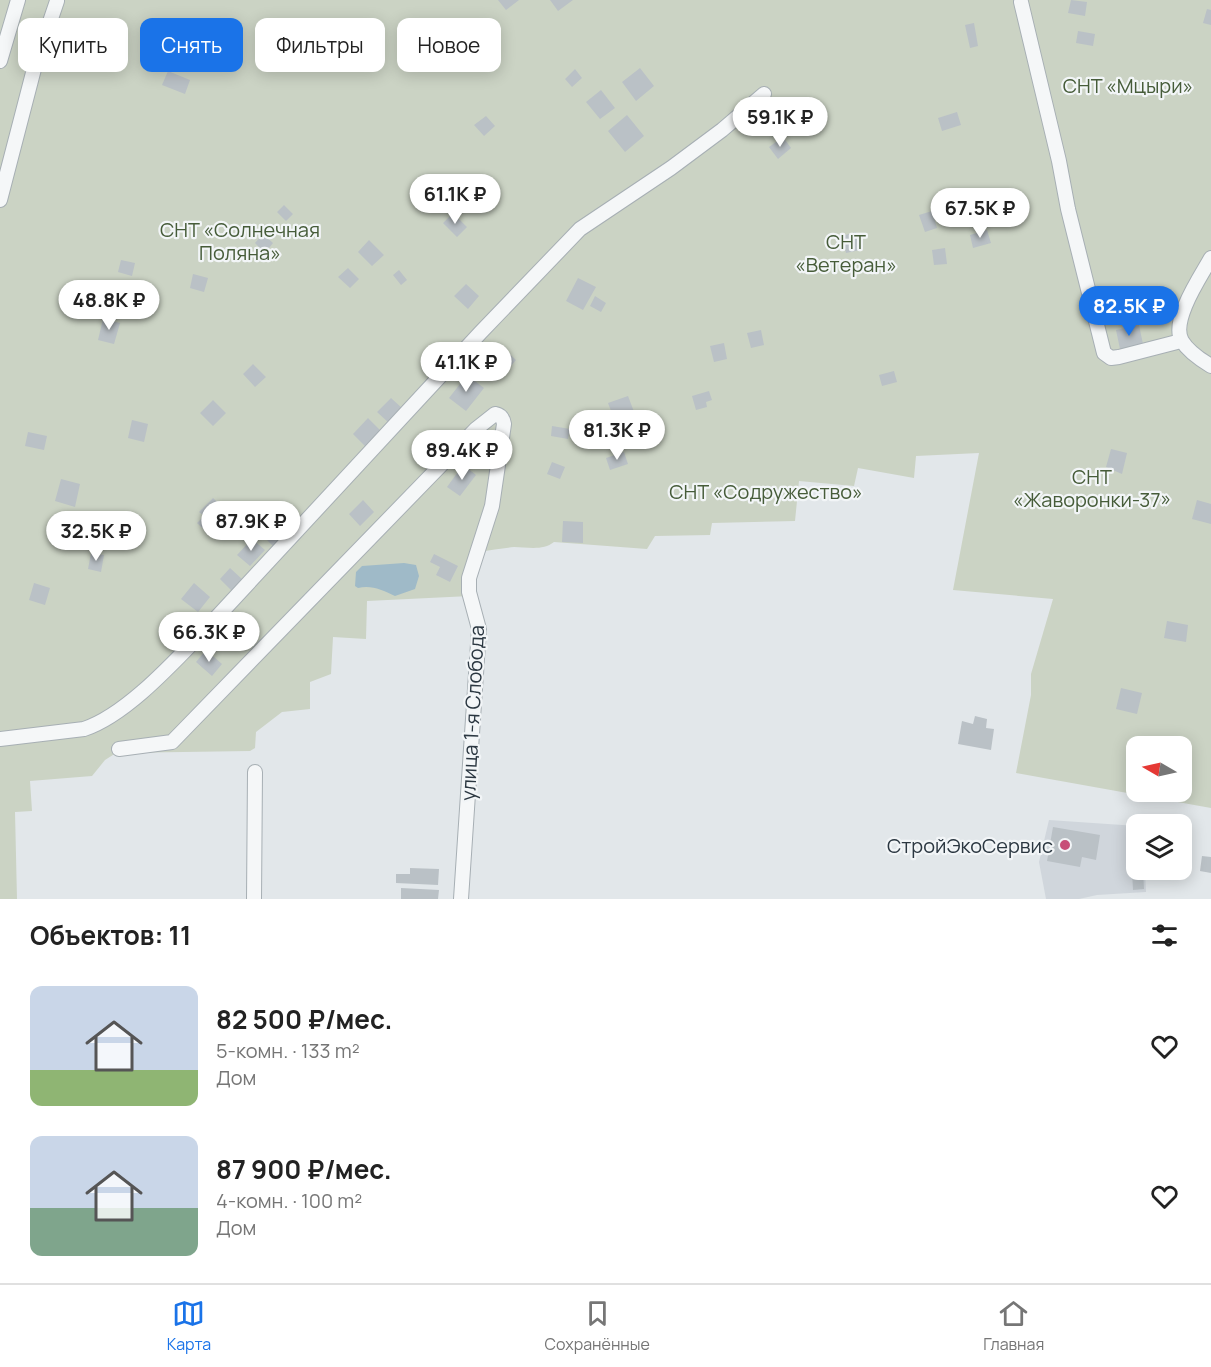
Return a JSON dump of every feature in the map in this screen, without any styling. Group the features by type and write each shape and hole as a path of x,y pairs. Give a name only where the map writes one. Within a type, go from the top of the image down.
{"street":[{"path":"0,61 18,0"},
{"path":"0,200 34,69 57,1"},
{"path":"1021,2 1059,161 1068,209 1104,353 1112,358 1119,357 1181,341"},
{"path":"0,739 95,726 127,704 204,632 481,332 580,229 671,168 722,130 764,94"},
{"path":"1211,258 1182,313 1179,330 1181,341 1211,366"},
{"name":"улица 1-я Слобода","path":"119,749 172,742 476,429 495,414 502,418 504,424 492,506 469,579 469,592 479,629 461,899"},
{"path":"254,899 255,772"}],"shaded area":[{"path":"1049,820 1126,825 1126,880 1145,880 1146,892 1097,895 1079,899 1046,899 1039,862"}],"green space":[{"path":"0,0 1211,0 1211,808 1178,802 1192,802 1192,736 1126,736 1126,793 1016,773 1031,695 1031,674 1053,599 953,590 979,453 916,456 914,478 858,468 854,486 799,481 795,521 712,523 710,535 655,536 647,549 554,542 540,548 514,547 479,552 470,596 367,601 366,639 333,637 331,674 310,682 310,709 282,712 256,732 255,748 250,751 116,753 105,760 92,776 30,781 32,811 15,812 17,899 0,899"}],"water":[{"path":"404,563 416,565 419,576 415,589 395,596 377,589 355,586 356,572 362,566"}],"building":[{"path":"498,0 519,0 506,10"},
{"path":"550,0 573,0 558,11"},
{"path":"1071,0 1087,2 1085,16 1068,13"},
{"path":"1207,9 1211,10 1211,25 1203,23"},
{"path":"974,23 978,46 970,48 965,25"},
{"path":"1078,31 1095,34 1093,46 1076,43"},
{"path":"640,68 654,86 636,101 622,82"},
{"path":"575,69 582,78 572,87 565,79"},
{"path":"168,72 190,80 185,94 162,85"},
{"path":"601,90 615,108 600,119 586,102"},
{"path":"957,112 961,125 942,131 938,118"},
{"path":"808,114 818,125 808,134 798,123"},
{"path":"627,115 644,136 625,152 608,131"},
{"path":"486,116 495,126 484,136 474,125"},
{"path":"783,137 791,148 778,159 769,147"},
{"path":"284,205 293,214 286,221 277,212"},
{"path":"932,211 937,228 925,232 919,215"},
{"path":"453,213 467,227 457,237 443,223"},
{"path":"987,230 991,243 973,248 970,235"},
{"path":"856,232 860,250 846,253 842,236"},
{"path":"263,234 273,243 265,253 255,243"},
{"path":"369,240 384,255 372,266 358,252"},
{"path":"945,248 947,264 934,265 932,250"},
{"path":"121,260 135,263 132,276 118,272"},
{"path":"348,268 359,279 350,288 338,277"},
{"path":"399,270 407,280 401,285 393,275"},
{"path":"193,274 208,278 204,292 190,288"},
{"path":"578,278 596,287 583,310 566,301"},
{"path":"466,284 479,296 468,309 454,296"},
{"path":"1145,288 1159,291 1156,306 1142,303"},
{"path":"595,296 606,303 601,312 590,306"},
{"path":"103,319 120,323 114,344 98,340"},
{"path":"1139,325 1143,344 1120,349 1116,330"},
{"path":"761,330 764,345 751,348 747,333"},
{"path":"724,343 727,359 714,362 710,346"},
{"path":"502,347 516,360 503,375 489,362"},
{"path":"253,364 266,377 255,387 243,374"},
{"path":"894,371 897,382 882,386 879,375"},
{"path":"467,375 484,388 466,411 449,398"},
{"path":"709,391 712,400 706,402 707,407 696,410 692,396"},
{"path":"628,396 636,417 616,424 608,403"},
{"path":"391,398 403,409 389,423 377,412"},
{"path":"213,400 226,413 213,426 200,413"},
{"path":"368,418 383,433 368,449 353,434"},
{"path":"132,420 148,424 144,442 128,438"},
{"path":"552,426 570,429 568,439 551,436"},
{"path":"28,432 47,436 44,450 25,446"},
{"path":"1111,449 1127,453 1122,474 1106,467"},
{"path":"624,452 628,464 610,470 606,458"},
{"path":"552,462 565,467 560,479 547,474"},
{"path":"463,465 476,475 460,496 447,487"},
{"path":"61,479 80,484 75,507 55,501"},
{"path":"213,498 233,517 213,538 197,523 204,516 199,512"},
{"path":"363,500 374,512 360,526 349,514"},
{"path":"1197,500 1211,504 1211,524 1192,519"},
{"path":"275,519 288,533 273,546 260,533"},
{"path":"563,521 583,522 583,543 562,542"},
{"path":"252,539 265,550 250,566 237,555"},
{"path":"91,553 104,555 101,572 88,569"},
{"path":"434,554 458,566 450,582 436,575 440,567 430,562"},
{"path":"230,568 243,580 232,591 220,579"},
{"path":"34,583 50,588 45,605 29,600"},
{"path":"194,583 210,597 198,612 181,599"},
{"path":"1167,621 1188,625 1186,642 1164,638"},
{"path":"206,650 222,664 212,676 196,662"},
{"path":"1121,688 1142,693 1137,714 1116,709"},
{"path":"975,716 987,719 986,728 994,729 991,750 958,744 962,721 973,724"},
{"path":"1053,827 1100,835 1096,860 1082,857 1080,867 1047,861"},
{"path":"1202,856 1211,857 1211,873 1200,871"},
{"path":"410,868 439,869 438,885 396,883 396,874 410,874"},
{"path":"1132,880 1144,880 1144,889 1133,890"},
{"path":"401,888 439,890 438,899 401,899"}],"place":[{"name":"СтройЭкоСервис","path":"1065,845"}],"park label":[{"name":"СНТ «Мцыри»","path":"1128,85"},
{"name":"СНТ «Солнечная Поляна»","path":"240,240"},
{"name":"СНТ «Ветеран»","path":"846,252"},
{"name":"СНТ «Жаворонки-37»","path":"1092,488"},
{"name":"СНТ «Содружество»","path":"766,491"}]}
